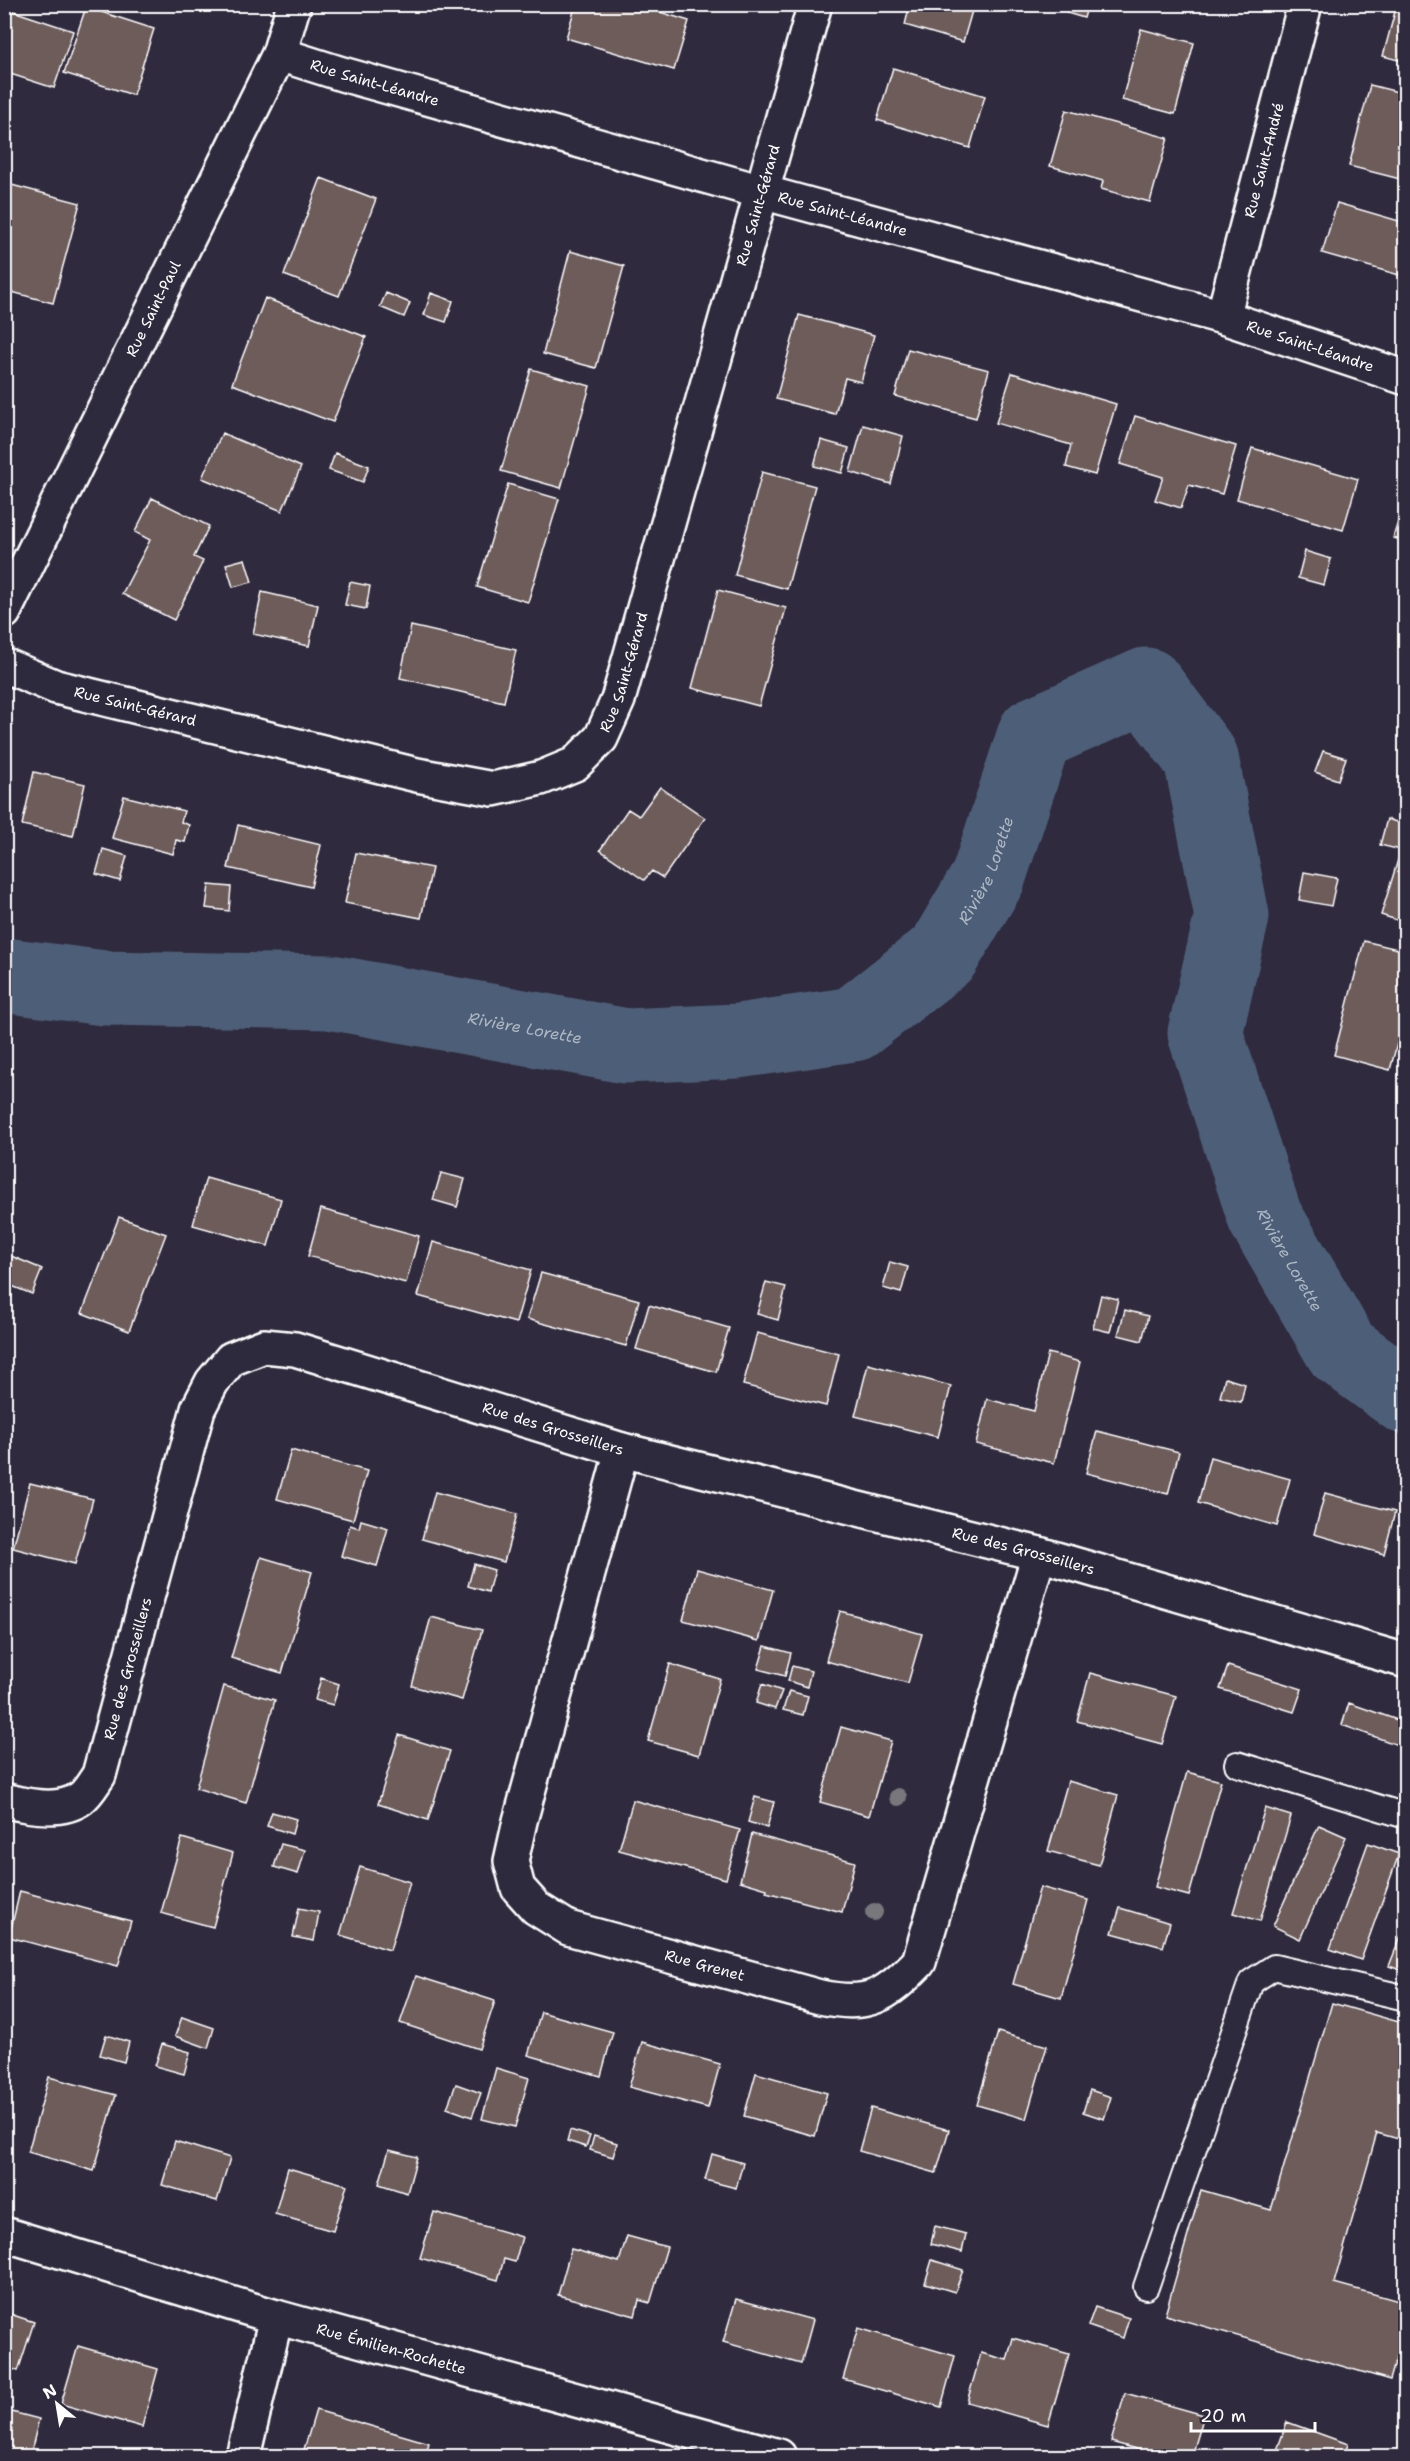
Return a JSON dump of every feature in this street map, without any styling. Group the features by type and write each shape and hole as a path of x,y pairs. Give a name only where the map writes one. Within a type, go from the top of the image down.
{"street":[{"name":"Rue Saint-Paul","path":"4,612 279,54 294,4"},
{"name":"Rue Saint-Gérard","path":"4,665 56,687 417,775 493,789 541,778 575,764 600,738 618,700 815,4"},
{"name":"Rue Saint-André","path":"1222,317 1305,4"},
{"name":"Rue Saint-Léandre","path":"279,54 342,74 762,192 1222,317 1406,378"},
{"name":"Rue des Grosseillers","path":"4,1800 27,1806 56,1807 81,1798 99,1775 198,1409 212,1382 231,1359 264,1346 295,1349 622,1450 1039,1554 1406,1661"},
{"name":"Rue Grenet","path":"622,1450 515,1841 511,1861 518,1888 536,1908 568,1928 820,1997 845,2002 870,2000 896,1986 919,1962 1039,1554"},
{"name":"Rue Émilien-Rochette","path":"4,2234 276,2316 779,2457"},
{"path":"243,2457 276,2316"}],"lane":[{"path":"1237,1764 1406,1816"},
{"path":"1146,2287 1251,1982 1274,1967 1406,1998"}],"building":[{"path":"576,4 634,4 689,21 674,70 566,38"},
{"path":"910,4 974,4 963,42 905,25"},
{"path":"1070,4 1088,4 1084,18 1067,13"},
{"path":"1397,4 1406,4 1406,62 1383,56"},
{"path":"86,7 154,29 133,95 64,73"},
{"path":"4,8 73,31 54,88 4,72"},
{"path":"1141,29 1194,43 1175,114 1122,100"},
{"path":"893,68 985,96 970,148 877,120"},
{"path":"1370,85 1406,94 1404,180 1349,166"},
{"path":"1066,110 1168,138 1150,202 1101,189 1103,181 1050,166"},
{"path":"321,178 376,199 339,296 284,275"},
{"path":"4,183 80,203 53,303 4,290"},
{"path":"1337,203 1406,223 1406,277 1322,253"},
{"path":"570,251 624,266 596,368 543,354"},
{"path":"386,293 410,303 404,317 380,307"},
{"path":"431,293 453,301 446,322 424,315"},
{"path":"265,298 366,337 333,422 232,384"},
{"path":"799,315 874,335 861,382 845,378 835,414 776,399"},
{"path":"908,349 989,370 976,418 895,396"},
{"path":"531,369 590,386 561,488 501,471"},
{"path":"1012,373 1116,404 1095,475 1066,467 1071,445 996,423"},
{"path":"1135,416 1236,446 1222,494 1189,485 1181,508 1155,500 1163,477 1120,464"},
{"path":"863,425 903,436 891,484 850,472"},
{"path":"222,433 301,467 282,511 202,478"},
{"path":"821,440 849,448 842,473 814,466"},
{"path":"1252,448 1358,479 1343,530 1237,499"},
{"path":"335,453 369,466 363,482 329,470"},
{"path":"762,472 815,486 787,589 735,575"},
{"path":"508,484 559,499 528,602 477,587"},
{"path":"1406,495 1406,541 1393,538"},
{"path":"152,498 209,526 194,557 203,561 174,620 122,594 150,540 135,532"},
{"path":"1305,551 1331,559 1324,585 1298,578"},
{"path":"245,559 252,582 233,587 226,564"},
{"path":"350,582 370,586 366,609 345,605"},
{"path":"718,590 786,608 759,706 692,688"},
{"path":"262,592 318,605 309,646 253,634"},
{"path":"411,626 516,650 504,702 400,678"},
{"path":"1323,751 1346,758 1338,780 1315,772"},
{"path":"34,772 85,784 73,836 22,825"},
{"path":"660,787 705,818 663,878 652,871 644,880 600,850 628,809 639,816"},
{"path":"124,796 184,811 181,822 189,825 185,842 176,840 173,854 112,838"},
{"path":"1387,819 1406,825 1406,923 1381,915 1401,850 1380,845"},
{"path":"238,825 321,845 311,887 228,868"},
{"path":"103,849 127,856 120,881 96,874"},
{"path":"356,853 432,868 421,918 345,903"},
{"path":"1304,872 1337,878 1331,906 1299,900"},
{"path":"209,885 231,887 229,911 206,908"},
{"path":"1364,941 1406,951 1406,1010 1390,1070 1334,1055"},
{"path":"441,1173 465,1179 457,1207 433,1200"},
{"path":"206,1178 281,1199 268,1246 193,1225"},
{"path":"321,1209 419,1236 406,1283 308,1256"},
{"path":"119,1217 166,1234 129,1331 82,1313"},
{"path":"433,1242 531,1270 516,1323 418,1296"},
{"path":"4,1253 42,1269 32,1294 4,1283"},
{"path":"890,1262 908,1267 901,1293 883,1288"},
{"path":"541,1273 639,1300 626,1346 527,1319"},
{"path":"766,1282 786,1287 778,1320 757,1314"},
{"path":"1101,1295 1118,1299 1110,1332 1093,1328"},
{"path":"649,1305 729,1328 716,1372 636,1349"},
{"path":"1125,1310 1148,1316 1142,1341 1118,1335"},
{"path":"757,1333 839,1354 826,1406 743,1385"},
{"path":"1048,1353 1080,1362 1054,1463 976,1444 987,1399 1034,1411"},
{"path":"868,1364 951,1386 938,1437 855,1416"},
{"path":"1225,1378 1245,1384 1241,1402 1220,1397"},
{"path":"1097,1431 1179,1452 1168,1494 1086,1473"},
{"path":"291,1450 367,1471 353,1520 277,1499"},
{"path":"1210,1457 1290,1479 1277,1526 1198,1503"},
{"path":"30,1483 93,1499 75,1564 13,1548"},
{"path":"435,1492 517,1514 504,1562 422,1539"},
{"path":"1325,1493 1395,1512 1384,1554 1314,1534"},
{"path":"361,1520 388,1528 377,1566 341,1556 350,1525 359,1528"},
{"path":"261,1557 312,1572 282,1673 231,1658"},
{"path":"474,1564 494,1570 488,1592 468,1586"},
{"path":"697,1569 773,1590 759,1641 683,1620"},
{"path":"840,1611 922,1634 908,1683 826,1661"},
{"path":"431,1617 482,1630 462,1700 412,1686"},
{"path":"765,1646 791,1653 785,1676 758,1669"},
{"path":"670,1664 720,1679 699,1755 648,1741"},
{"path":"792,1666 811,1671 807,1687 788,1681"},
{"path":"1228,1666 1302,1689 1294,1712 1220,1689"},
{"path":"1090,1673 1176,1696 1162,1744 1077,1721"},
{"path":"321,1678 339,1684 333,1705 315,1700"},
{"path":"762,1684 782,1691 775,1709 756,1703"},
{"path":"224,1686 275,1700 246,1803 196,1788"},
{"path":"789,1691 808,1696 803,1715 783,1710"},
{"path":"1349,1703 1406,1723 1406,1748 1342,1725"},
{"path":"841,1727 891,1741 869,1816 820,1802"},
{"path":"399,1735 450,1751 428,1820 378,1804"},
{"path":"1187,1772 1221,1781 1189,1896 1155,1887"},
{"path":"1068,1781 1118,1795 1099,1865 1048,1851"},
{"path":"755,1797 774,1802 767,1828 748,1822"},
{"path":"633,1800 740,1830 726,1879 619,1850"},
{"path":"1265,1808 1291,1816 1260,1921 1233,1913"},
{"path":"272,1812 296,1819 292,1834 267,1826"},
{"path":"1319,1825 1346,1837 1300,1939 1273,1926"},
{"path":"752,1834 855,1862 842,1912 766,1892 767,1889 740,1881"},
{"path":"182,1838 233,1853 213,1927 161,1913"},
{"path":"1368,1843 1399,1854 1361,1960 1330,1949"},
{"path":"281,1844 305,1850 298,1874 274,1867"},
{"path":"360,1867 410,1882 390,1950 340,1935"},
{"path":"1040,1887 1088,1900 1061,1998 1013,1984"},
{"path":"20,1891 131,1921 118,1966 9,1937"},
{"path":"299,1908 319,1912 314,1941 293,1937"},
{"path":"1120,1908 1170,1923 1163,1947 1112,1933"},
{"path":"1406,1923 1406,1972 1389,1966"},
{"path":"416,1976 495,2001 479,2049 400,2023"},
{"path":"1332,2003 1406,2024 1406,2141 1377,2133 1334,2283 1406,2303 1406,2324 1390,2380 1165,2315 1201,2190 1271,2210"},
{"path":"541,2012 613,2032 601,2076 528,2055"},
{"path":"182,2017 214,2028 208,2048 175,2036"},
{"path":"998,2032 1047,2046 1026,2119 977,2105"},
{"path":"106,2035 129,2042 124,2062 100,2055"},
{"path":"642,2042 720,2064 708,2108 629,2087"},
{"path":"162,2044 190,2052 184,2074 155,2066"},
{"path":"496,2068 529,2078 515,2127 482,2119"},
{"path":"756,2073 827,2093 815,2136 744,2116"},
{"path":"49,2077 116,2095 94,2171 28,2152"},
{"path":"456,2084 481,2093 472,2117 447,2108"},
{"path":"1090,2090 1111,2097 1104,2119 1083,2112"},
{"path":"871,2108 949,2130 936,2173 859,2151"},
{"path":"570,2130 590,2136 586,2147 567,2141"},
{"path":"594,2136 617,2143 613,2157 590,2150"},
{"path":"175,2141 230,2158 217,2201 162,2185"},
{"path":"389,2150 417,2157 407,2193 379,2184"},
{"path":"712,2154 743,2163 736,2188 705,2180"},
{"path":"288,2168 347,2185 333,2231 275,2214"},
{"path":"434,2212 522,2237 515,2262 504,2259 498,2280 420,2258"},
{"path":"935,2226 966,2234 962,2252 931,2244"},
{"path":"627,2236 667,2247 650,2303 639,2300 635,2316 558,2295 571,2249 619,2262"},
{"path":"932,2260 963,2270 955,2292 925,2283"},
{"path":"736,2299 813,2320 801,2364 723,2342"},
{"path":"1095,2307 1129,2318 1123,2338 1088,2326"},
{"path":"4,2312 34,2322 18,2371 4,2366"},
{"path":"858,2328 955,2356 941,2407 843,2379"},
{"path":"1013,2338 1069,2354 1048,2425 967,2402 981,2353 1007,2360"},
{"path":"78,2346 158,2369 142,2427 61,2404"},
{"path":"1125,2393 1204,2415 1192,2456 1161,2456 1111,2442"},
{"path":"4,2410 39,2419 30,2456 4,2456"},
{"path":"316,2410 429,2443 425,2456 302,2456"},
{"path":"1287,2422 1348,2444 1344,2456 1275,2456"}],"waterway":[{"name":"Rivière Lorette","path":"4,975 104,988 330,992 626,1046 738,1041 854,1024 943,954 988,878 1035,734 1146,685 1201,758 1232,916 1205,1033 1265,1217 1342,1350 1406,1397"}]}
